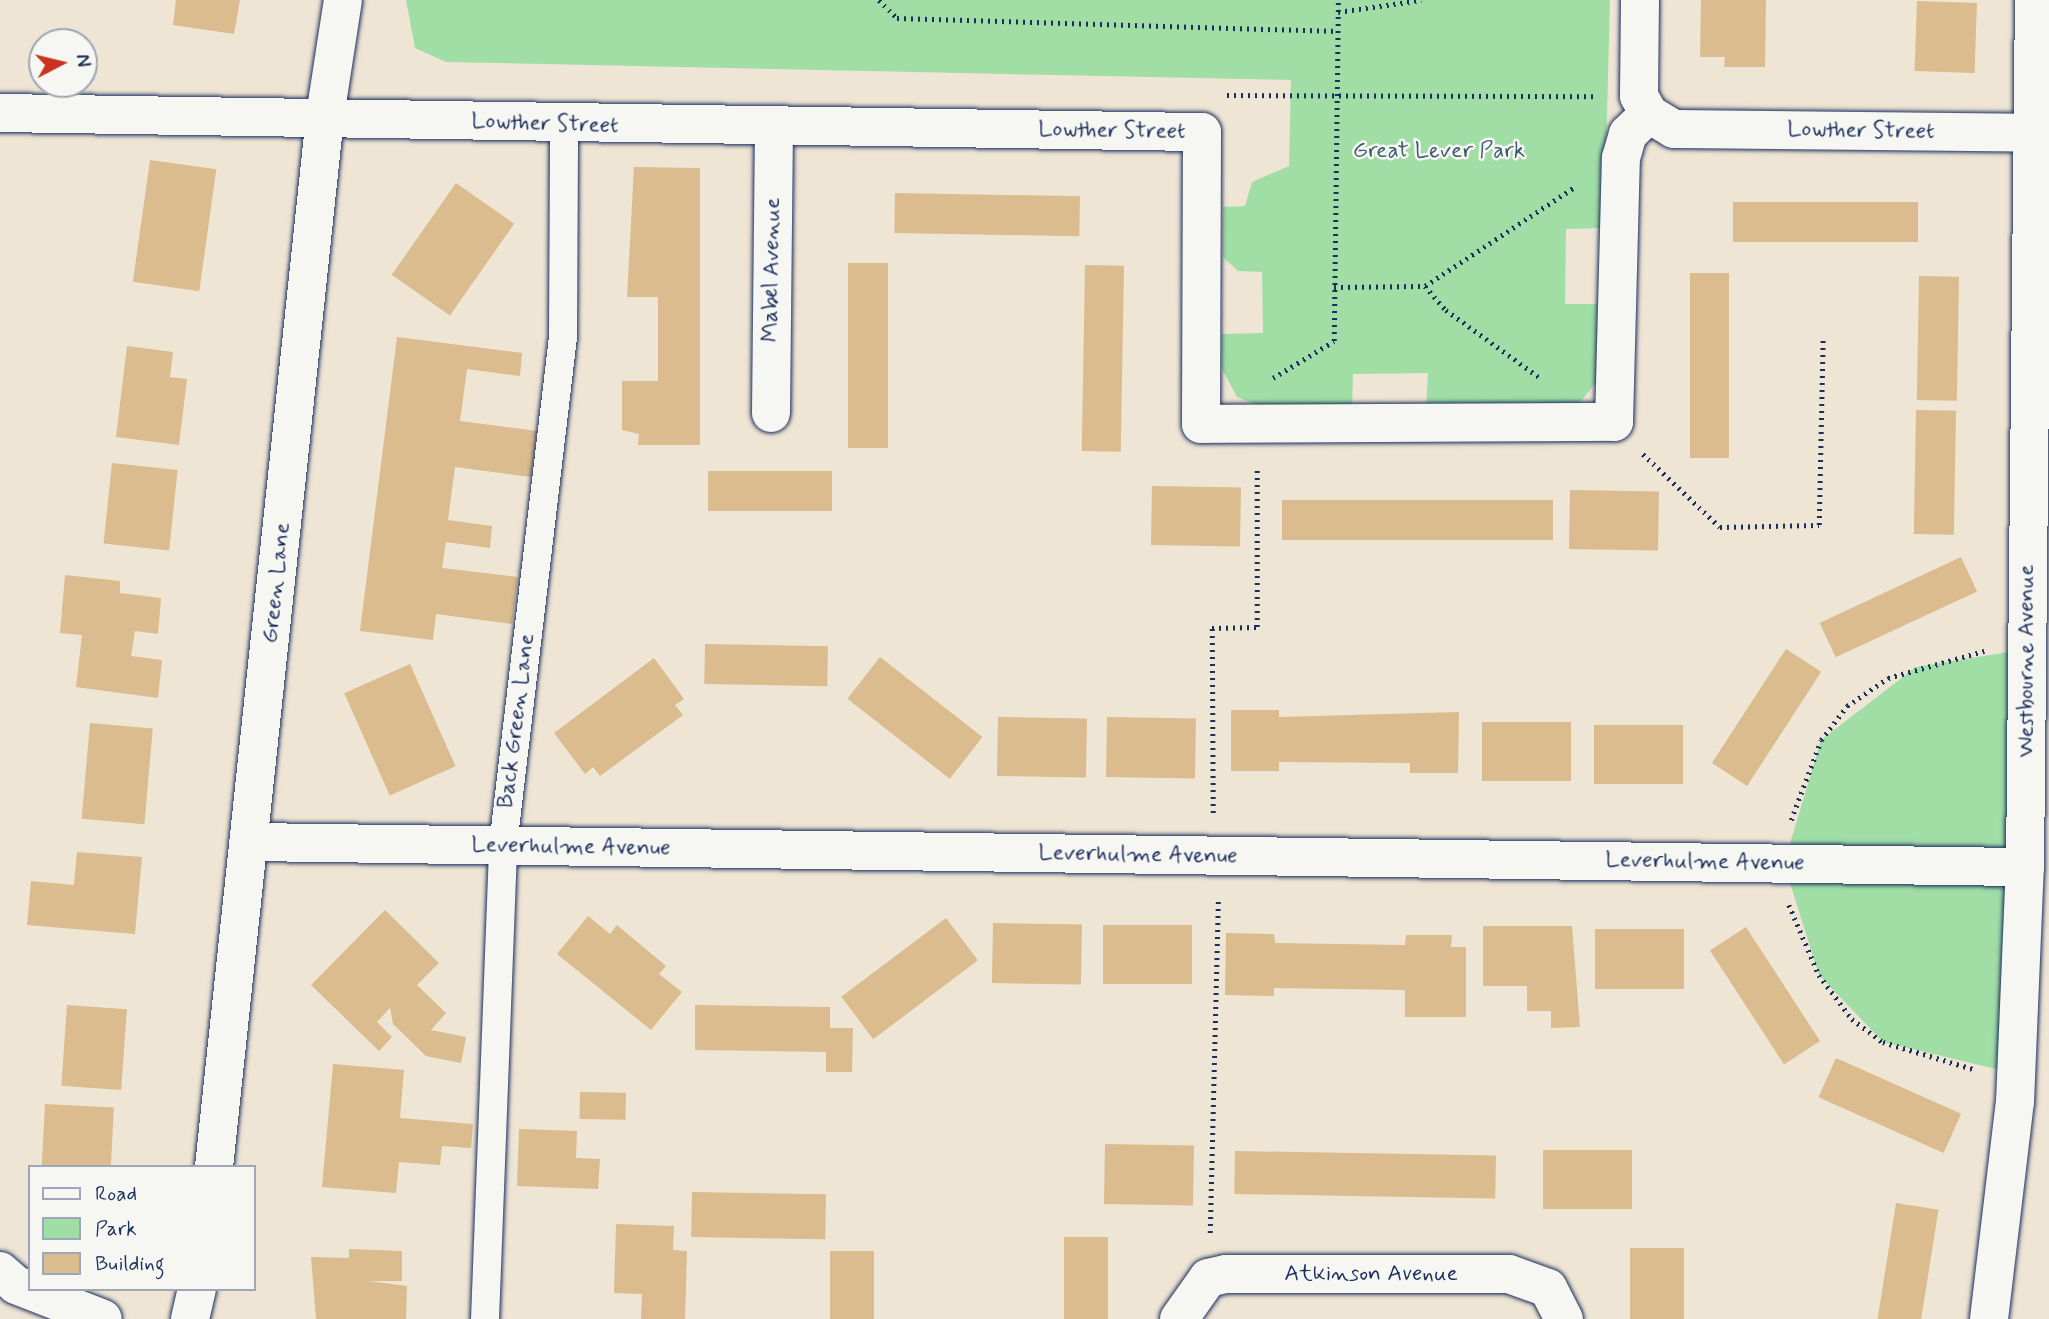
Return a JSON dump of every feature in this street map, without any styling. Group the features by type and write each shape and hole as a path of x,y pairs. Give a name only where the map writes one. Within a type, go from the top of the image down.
{"street":[{"name":"Green Lane","path":"214,1165 251,842 325,116 343,0"},
{"path":"1609,422 1621,158 1628,134 1654,113 1640,0"},
{"name":"Westbourne Avenue","path":"1989,1319 2015,1102 2025,867 2040,133 2034,0"},
{"name":"Lowther Street","path":"0,113 325,116 564,125 1202,132 1201,425 1609,422"},
{"name":"Lowther Street","path":"1654,113 2040,133"},
{"name":"Mabel Avenue","path":"771,413 774,128"},
{"name":"Leverhulme Avenue","path":"251,842 2025,867"},
{"path":"0,1271 16,1286 28,1291"},
{"name":"Atkinson Avenue","path":"1208,1278 1509,1274 1548,1288 1564,1319"},
{"path":"1180,1319 1208,1278"},
{"path":"29,1291 103,1319"},
{"path":"190,1319 197,1291"}],"lane":[{"name":"Back Green Lane","path":"485,1319 503,846 563,337 564,125"}],"path":[{"path":"879,0 897,18 1338,31"},
{"path":"1208,1278 1216,856 1212,628 1257,627 1254,390 1334,341 1338,0"},
{"path":"1338,12 1421,0"},
{"path":"1202,132 1202,95 1337,93 1654,113"},
{"path":"1334,287 1425,286 1451,264 1621,158"},
{"path":"1425,286 1446,310 1546,382"},
{"path":"1609,422 1720,527 1819,526 1823,336"}],"green space":[{"name":"Great Lever Park","path":"406,0 1610,0 1604,228 1566,229 1565,304 1602,304 1598,380 1572,412 1426,409 1428,373 1353,374 1352,409 1267,409 1237,397 1222,369 1222,334 1263,333 1262,272 1238,271 1223,257 1223,207 1245,206 1252,182 1289,166 1291,80 446,62 415,48"},
{"path":"2027,649 2017,1074 1883,1042 1819,975 1784,864 1821,740 1916,667"}],"building":[{"path":"176,0 240,0 234,34 173,25"},
{"path":"1701,0 1766,0 1765,67 1724,67 1725,57 1700,57"},
{"path":"1917,1 1977,3 1975,73 1915,71"},
{"path":"150,160 216,169 199,291 133,282"},
{"path":"634,167 700,168 700,445 638,445 639,434 622,430 622,381 658,381 658,297 627,297"},
{"path":"456,183 514,224 450,315 392,275"},
{"path":"895,193 1080,196 1079,236 894,233"},
{"path":"1733,202 1918,202 1918,242 1733,242"},
{"path":"848,263 888,263 888,448 848,448"},
{"path":"1085,265 1124,266 1121,452 1082,451"},
{"path":"1690,273 1729,273 1729,458 1690,458"},
{"path":"1919,276 1959,277 1957,401 1917,400"},
{"path":"397,337 522,353 520,376 467,369 460,421 537,431 531,477 455,467 448,520 492,526 490,548 446,542 442,568 518,577 512,624 436,614 433,640 360,631"},
{"path":"127,346 173,352 170,377 187,379 179,445 116,437"},
{"path":"1916,410 1956,411 1954,535 1914,534"},
{"path":"112,463 178,470 169,550 104,544"},
{"path":"708,471 832,471 832,511 708,511"},
{"path":"1152,486 1241,488 1240,547 1151,545"},
{"path":"1570,490 1659,492 1658,551 1569,549"},
{"path":"1282,500 1553,500 1553,540 1282,540"},
{"path":"1961,557 1977,591 1836,657 1820,623"},
{"path":"65,575 120,581 120,593 161,598 158,634 135,631 131,656 162,660 158,698 76,687 82,635 60,633"},
{"path":"705,644 828,646 827,686 704,684"},
{"path":"1786,649 1821,672 1747,786 1712,763"},
{"path":"880,657 982,737 950,779 847,699"},
{"path":"654,658 684,699 675,705 683,715 600,776 593,767 585,774 554,733"},
{"path":"410,664 456,766 390,796 344,693"},
{"path":"1231,710 1279,710 1279,717 1459,712 1458,773 1410,773 1410,763 1279,762 1279,771 1231,771"},
{"path":"998,717 1087,719 1086,778 997,776"},
{"path":"1107,717 1196,719 1195,779 1106,777"},
{"path":"1482,722 1571,722 1571,781 1482,781"},
{"path":"90,723 153,728 144,824 82,819"},
{"path":"1594,725 1683,725 1683,784 1594,784"},
{"path":"77,852 142,857 135,934 27,925 31,881 74,885"},
{"path":"385,910 439,963 417,985 446,1013 431,1030 466,1037 461,1063 426,1056 393,1024 390,1008 377,1022 392,1037 379,1051 311,985"},
{"path":"588,916 610,934 617,925 666,966 659,974 682,992 651,1030 557,954"},
{"path":"946,918 978,960 873,1039 841,997"},
{"path":"993,923 1082,925 1081,985 992,983"},
{"path":"1103,925 1192,925 1192,984 1103,984"},
{"path":"1483,926 1572,926 1580,1027 1551,1028 1551,1011 1527,1011 1527,986 1483,986"},
{"path":"1746,927 1820,1041 1784,1064 1710,950"},
{"path":"1595,929 1684,929 1684,989 1595,989"},
{"path":"1226,933 1274,934 1275,943 1405,945 1406,935 1452,935 1451,947 1466,947 1466,1017 1405,1017 1405,990 1274,988 1274,996 1225,995"},
{"path":"67,1005 127,1009 121,1090 61,1086"},
{"path":"695,1005 830,1007 830,1028 853,1028 852,1072 826,1072 826,1052 695,1050"},
{"path":"1836,1058 1961,1114 1944,1153 1819,1097"},
{"path":"333,1064 404,1070 400,1118 473,1124 471,1148 442,1146 440,1165 399,1162 396,1193 322,1187"},
{"path":"580,1092 626,1093 626,1120 580,1119"},
{"path":"45,1104 114,1108 111,1165 42,1165"},
{"path":"519,1129 577,1131 576,1158 600,1159 598,1189 517,1186"},
{"path":"1105,1144 1194,1146 1193,1206 1104,1204"},
{"path":"1543,1150 1632,1150 1632,1209 1543,1209"},
{"path":"1235,1151 1496,1156 1495,1199 1234,1194"},
{"path":"692,1192 826,1194 825,1239 691,1237"},
{"path":"1896,1203 1938,1210 1921,1319 1878,1319"},
{"path":"616,1224 674,1226 673,1250 687,1251 685,1319 641,1319 642,1294 614,1293"},
{"path":"1064,1237 1108,1237 1108,1319 1064,1319"},
{"path":"1630,1248 1684,1248 1684,1319 1630,1319"},
{"path":"349,1249 402,1251 402,1281 369,1281 407,1286 406,1319 316,1319 311,1257 349,1258"},
{"path":"830,1251 874,1251 874,1319 830,1319"}]}
